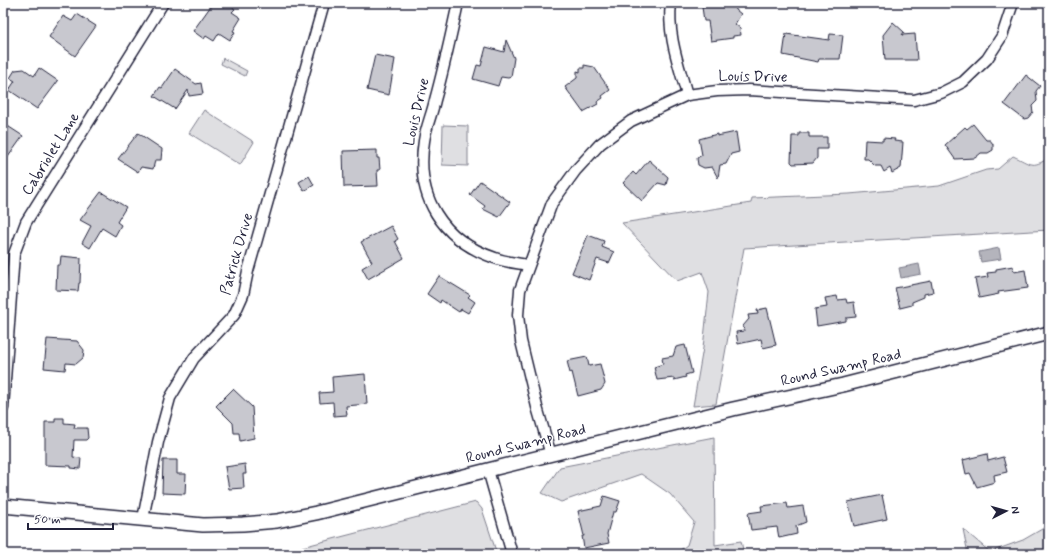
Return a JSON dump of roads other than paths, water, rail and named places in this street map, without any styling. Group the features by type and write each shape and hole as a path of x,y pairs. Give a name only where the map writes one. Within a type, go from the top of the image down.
{"street":[{"name":"Cabriolet Lane","path":"3,408 4,368 14,254 26,222 163,3"},
{"name":"Patrick Drive","path":"143,519 158,442 170,398 194,358 234,315 243,295 248,271 324,3"},
{"name":"Louis Drive","path":"458,3 424,141 422,169 426,193 436,216 451,232 471,248 496,258 528,265"},
{"path":"671,3 670,14 672,41 687,95"},
{"name":"Louis Drive","path":"551,455 537,407 521,341 518,315 520,290 552,203 576,170 600,144 630,121 687,95 717,91 749,90 914,100 941,93 963,82 987,60 1002,36 1013,3"},
{"name":"Round Swamp Road","path":"3,506 203,525 277,521 316,513 733,409 888,374 1049,333"},
{"path":"488,470 512,554"}]}
